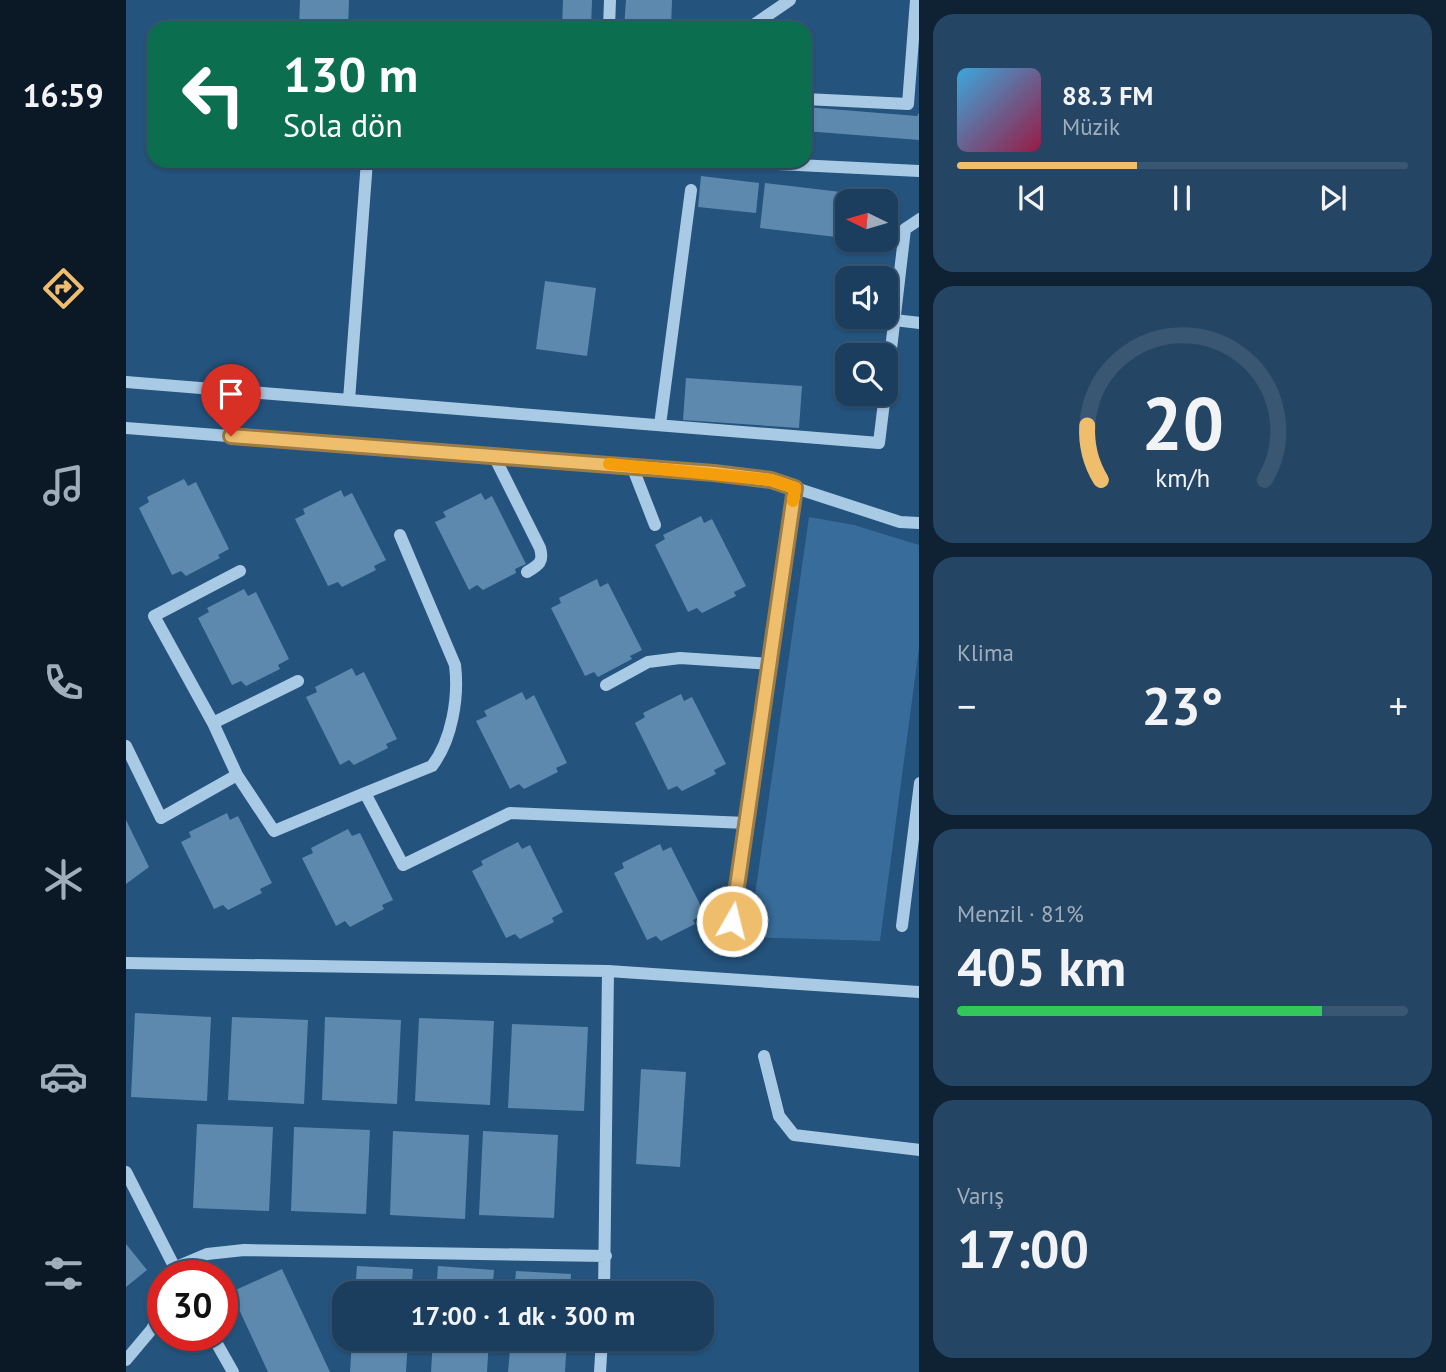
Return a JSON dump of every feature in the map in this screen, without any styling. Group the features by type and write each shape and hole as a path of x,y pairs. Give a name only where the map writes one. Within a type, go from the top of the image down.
{"street":[{"path":"609,21 610,0"},
{"path":"759,21 790,0"},
{"path":"812,99 908,104 916,0"},
{"path":"812,165 919,170"},
{"path":"349,400 366,168"},
{"path":"660,425 691,190"},
{"path":"898,287 905,229 919,219"},
{"path":"898,320 919,323"},
{"path":"126,382 879,443 883,406"},
{"path":"126,428 742,476 795,488 861,512 900,522 919,523"},
{"path":"494,456 543,558 540,565 527,572"},
{"path":"632,466 655,525"},
{"path":"732,921 795,488"},
{"path":"240,571 155,616 213,723 237,775 274,831 432,765 439,756 454,707 457,684 455,665 400,535"},
{"path":"606,685 648,662 680,659 770,664"},
{"path":"213,723 298,681"},
{"path":"126,746 129,760 161,818 237,775"},
{"path":"902,926 919,783"},
{"path":"365,793 403,865 510,813 746,824"},
{"path":"126,963 608,971 919,992"},
{"path":"605,1281 608,971"},
{"path":"764,1056 779,1116 794,1135 919,1150"},
{"path":"126,1172 169,1260"},
{"path":"197,1260 207,1254 244,1250 606,1256"},
{"path":"126,1360 147,1335"},
{"path":"221,1351 233,1372"},
{"path":"600,1372 601,1351"}],"shaded area":[{"path":"809,517 854,525 919,545 919,648 880,941 749,937"}],"building":[{"path":"300,0 349,0 348,21 299,21"},
{"path":"563,0 592,0 591,21 562,21"},
{"path":"626,0 672,0 671,21 624,21"},
{"path":"812,108 917,116 919,113 919,140 812,132"},
{"path":"701,176 759,183 756,213 698,207"},
{"path":"765,183 835,191 835,237 760,228"},
{"path":"545,281 596,288 587,356 536,349"},
{"path":"686,378 802,386 799,428 683,420"},
{"path":"184,479 188,486 196,482 229,549 218,555 220,558 186,576 181,571 172,575 139,508 149,502 147,497"},
{"path":"341,490 344,497 352,493 386,560 374,566 376,570 342,587 338,582 328,586 295,519 305,514 303,509"},
{"path":"481,493 485,500 492,496 526,564 515,569 516,573 483,590 477,585 469,590 435,522 446,517 443,512"},
{"path":"701,516 704,523 712,519 746,586 734,592 736,596 702,613 697,608 688,612 655,545 665,539 663,535"},
{"path":"597,579 600,587 608,583 642,650 630,656 632,659 598,677 594,672 585,676 551,608 561,603 559,598"},
{"path":"244,589 248,596 256,592 289,659 278,665 280,669 246,686 241,681 232,685 198,618 209,612 207,608"},
{"path":"352,668 356,676 364,672 397,739 386,744 388,748 354,765 349,760 340,765 306,697 317,692 315,687"},
{"path":"522,692 526,700 534,695 567,763 556,768 558,772 524,789 519,784 510,789 476,721 487,716 484,711"},
{"path":"681,694 684,701 692,697 726,764 714,770 716,774 682,791 677,786 668,790 635,723 645,717 643,713"},
{"path":"227,813 230,820 238,816 272,883 260,889 262,893 228,910 223,905 214,909 181,842 191,837 189,832"},
{"path":"126,820 149,867 126,884"},
{"path":"348,829 352,836 360,833 393,900 382,905 384,909 350,927 345,921 336,926 302,858 313,853 311,848"},
{"path":"518,842 522,849 530,845 563,912 552,918 554,922 520,939 515,934 506,938 472,871 483,865 481,861"},
{"path":"660,844 663,851 671,847 705,914 693,920 695,924 661,941 656,936 647,940 614,873 624,868 622,863"},
{"path":"135,1013 211,1017 207,1101 131,1097"},
{"path":"232,1017 308,1020 304,1104 228,1100"},
{"path":"325,1017 401,1020 397,1104 322,1100"},
{"path":"419,1018 494,1021 490,1105 415,1101"},
{"path":"512,1024 588,1027 584,1111 508,1108"},
{"path":"641,1069 686,1072 680,1167 636,1164"},
{"path":"197,1124 273,1127 269,1211 193,1208"},
{"path":"294,1127 370,1130 366,1214 291,1211"},
{"path":"393,1131 469,1135 465,1219 390,1215"},
{"path":"483,1131 558,1135 554,1218 479,1215"},
{"path":"126,1244 147,1270 126,1287"},
{"path":"357,1266 413,1269 412,1281 356,1281"},
{"path":"438,1266 494,1270 493,1281 437,1281"},
{"path":"282,1269 330,1372 268,1372 238,1307 238,1289"},
{"path":"516,1271 571,1274 571,1281 515,1281"},
{"path":"351,1351 407,1351 406,1372 350,1372"},
{"path":"432,1351 488,1351 487,1372 431,1372"},
{"path":"510,1351 566,1351 565,1372 508,1372"}],"slow traffic":[{"path":"609,464 771,480 795,488 793,501"}],"route":[{"path":"231,436 714,473 771,480 795,488 732,921"}]}
